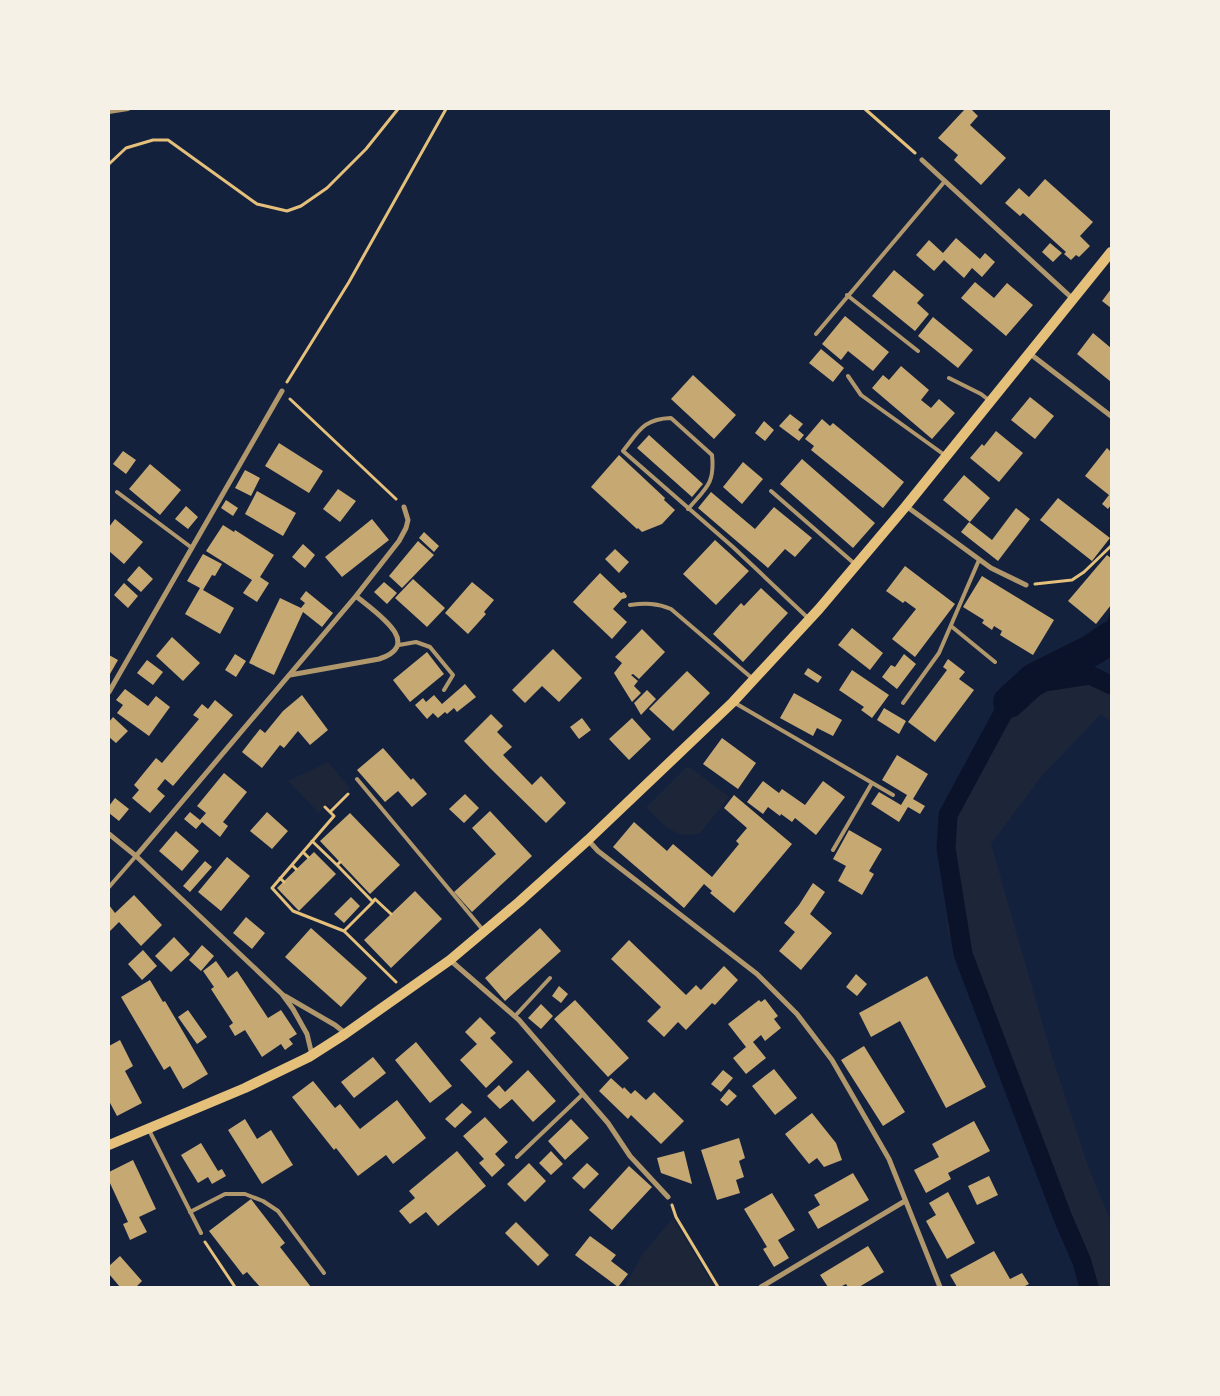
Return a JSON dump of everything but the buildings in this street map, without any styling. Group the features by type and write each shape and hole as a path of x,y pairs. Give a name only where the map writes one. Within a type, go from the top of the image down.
{"main road":[{"path":"109,1145 246,1088 312,1055 345,1034 450,960 588,840 733,702 810,620 906,506 1111,252"}],"street":[{"path":"922,160 1073,299"},
{"path":"1029,353 1111,416"},
{"path":"109,692 282,391"},
{"path":"906,506 991,568 1026,585"},
{"path":"136,856 356,596 399,541 408,520 404,507"},
{"path":"290,675 379,659 392,655 398,648 399,640 394,631 378,614 356,596"},
{"path":"109,834 136,856 282,994 307,1034 312,1055"},
{"path":"588,840 598,851 758,974 797,1014 832,1060 889,1159 940,1287"},
{"path":"450,960 515,1016 608,1123 630,1156 668,1197"},
{"path":"282,994 335,1025 345,1034"},
{"path":"761,1287 905,1201"}],"lane":[{"path":"109,112 128,109"},
{"path":"816,334 847,294 945,181"},
{"path":"847,294 918,352"},
{"path":"848,376 861,395 946,456"},
{"path":"949,378 981,394 990,401"},
{"path":"688,509 710,484 713,470 712,455 671,418 657,419 645,424 623,451 688,509 733,547 810,620"},
{"path":"771,491 856,565"},
{"path":"117,492 192,548"},
{"path":"903,703 940,653 979,560"},
{"path":"630,604 649,603 671,609 754,680"},
{"path":"951,626 995,662"},
{"path":"399,645 416,642 430,646 452,675 444,690"},
{"path":"733,702 893,795"},
{"path":"357,779 484,932"},
{"path":"832,850 872,783"},
{"path":"109,887 136,856"},
{"path":"515,1016 550,978"},
{"path":"517,1157 583,1094"},
{"path":"148,1129 200,1233"},
{"path":"190,1212 202,1204 225,1194 245,1194 263,1201 278,1211 324,1273"}],"path":[{"path":"109,164 126,148 153,140 168,140 257,204 287,211 301,206 327,188 366,149 398,109"},
{"path":"404,507 282,391 291,373 300,362 354,274 446,109"},
{"path":"865,109 922,160"},
{"path":"1026,585 1072,580 1084,572 1111,546"},
{"path":"330,812 348,794"},
{"path":"325,807 334,816 272,888 294,911 344,931 396,982"},
{"path":"312,841 339,863 373,902"},
{"path":"303,852 308,857"},
{"path":"292,864 296,869"},
{"path":"280,878 284,882"},
{"path":"344,931 376,899 391,914"},
{"path":"668,1197 676,1217 718,1287"},
{"path":"200,1233 235,1287"}],"shaded area":[{"path":"1111,609 1111,657 1086,666 1041,674 1051,660 1096,634 1108,619"},
{"path":"1032,668 1111,673 1111,722 1101,714 1041,777 991,844 1050,1050 1089,1169 1111,1221 1111,1287 1083,1287 1078,1240 995,1017 948,932 942,845 1002,700"},
{"path":"328,762 350,788 331,807 327,804 319,813 288,781"},
{"path":"686,768 691,768 729,797 700,833 691,835 676,833 664,825 646,808"},
{"path":"673,1218 714,1287 625,1287 642,1255"}],"waterway":[{"path":"1009,702 1034,679 1092,650 1111,637"},
{"path":"1089,1287 1082,1262 1063,1218 963,954 946,848 948,815 1009,702 1044,682 1090,675 1111,685"}]}
